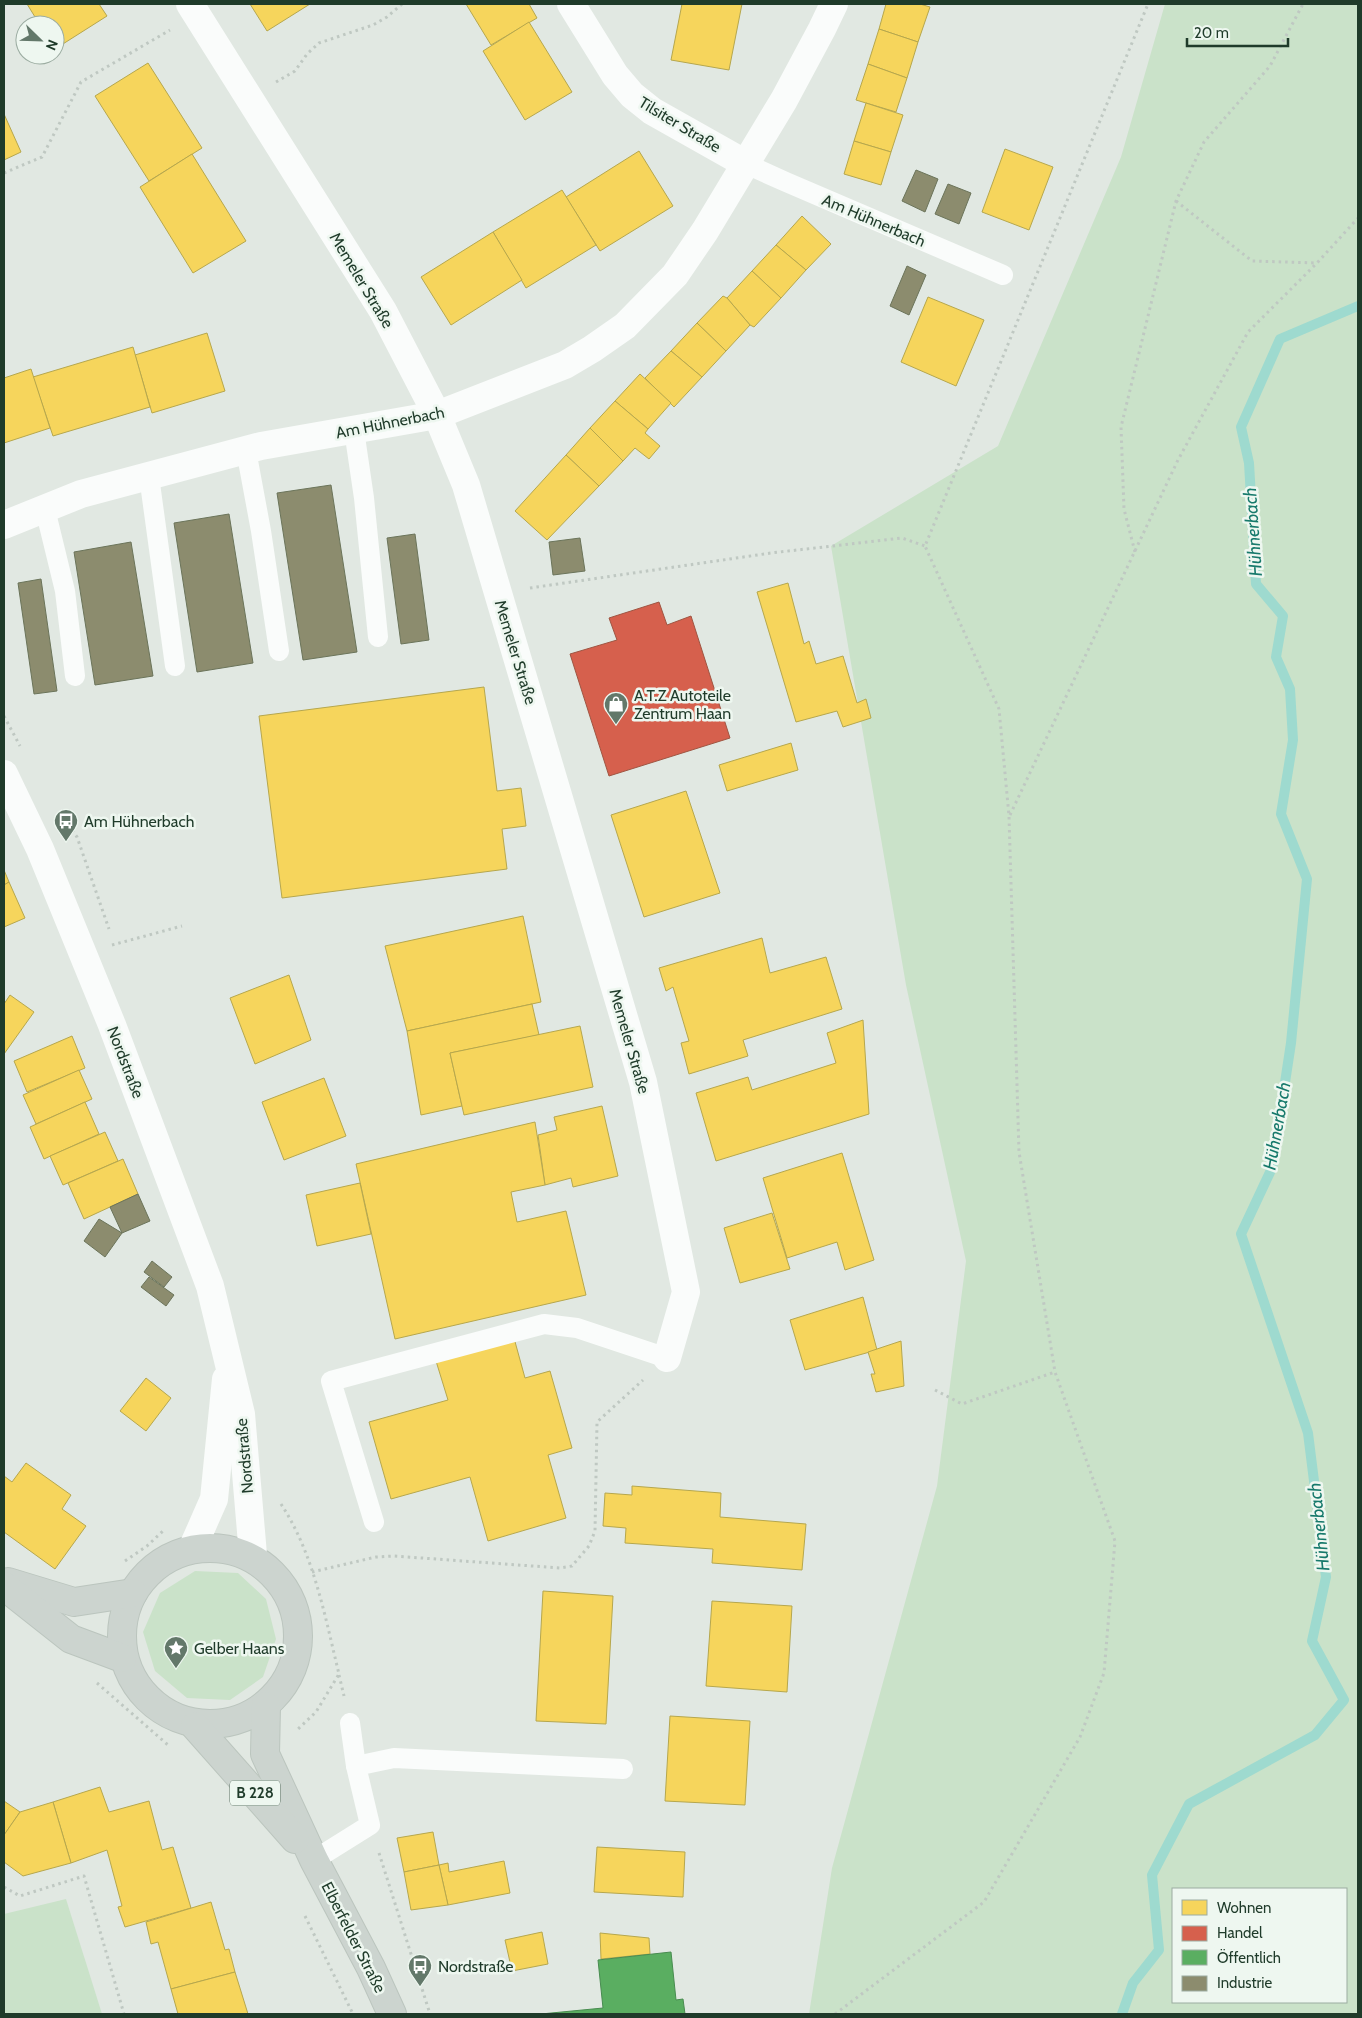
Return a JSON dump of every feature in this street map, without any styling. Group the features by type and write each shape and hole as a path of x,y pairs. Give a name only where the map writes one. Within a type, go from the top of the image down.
{"main road":[{"name":"B 228","path":"221,1546 253,1555 284,1585 299,1626 292,1669 266,1706 231,1724 195,1726 161,1711 136,1687 122,1658 123,1625 133,1593 158,1562 192,1549 221,1546"},
{"path":"4,1581 74,1602 133,1593"},
{"path":"4,1586 71,1639 122,1658"},
{"name":"Elberfelder Straße","path":"266,1706 265,1754 314,1860 371,1968 392,2014"},
{"name":"Elberfelder Straße","path":"195,1726 314,1860"}],"street":[{"name":"Tilsiter Straße","path":"571,4 615,74 632,94 652,111 746,164"},
{"name":"Am Hühnerbach","path":"4,525 81,494 246,450 437,415 565,365 625,326 675,276 705,231 784,100 834,4"},
{"name":"Memeler Straße","path":"194,10 383,311 437,415 466,485 643,1082 686,1292 667,1358"},
{"name":"Nordstraße","path":"4,774 40,850 112,1025 210,1286 241,1414 253,1555"},
{"name":"Nordstraße","path":"192,1549 214,1499 228,1357"}],"lane":[{"name":"Am Hühnerbach","path":"746,164 1003,275"},
{"path":"354,430 364,498 378,637"},
{"path":"246,450 262,531 279,651"},
{"path":"149,476 174,666"},
{"path":"45,509 65,591 75,676"},
{"path":"374,1522 332,1381 544,1324 577,1328 667,1358"},
{"path":"314,1860 370,1825 356,1766 350,1723"},
{"path":"356,1766 394,1758 622,1769"}],"path":[{"path":"250,98 295,71 307,54 319,43 373,26 388,17 402,4"},
{"path":"924,546 1148,4"},
{"path":"1135,552 1124,509 1121,427 1176,201 1204,142 1270,66 1303,4"},
{"path":"4,173 42,156 81,82 194,10"},
{"path":"1176,201 1252,261 1317,263"},
{"path":"1010,816 1178,460 1248,332 1317,263 1358,218"},
{"path":"499,593 771,552 902,538 924,546 999,709 1010,816 1019,1152 1055,1372 1115,1541 1104,1673 1080,1737 984,1902 835,2014"},
{"path":"111,945 182,926"},
{"path":"312,1572 376,1557 394,1556 560,1568 572,1566 589,1546 595,1531 597,1422 667,1358"},
{"path":"935,1390 962,1404 1055,1372"},
{"path":"120,1564 147,1546 170,1525"},
{"path":"90,1677 169,1746"},
{"path":"370,1825 430,2014"},
{"path":"4,1887 20,1896 84,1876 124,2014"},
{"path":"304,1913 353,2014"}],"green space":[{"path":"1165,4 1358,4 1358,2014 809,2014 832,1868 937,1486 966,1261 906,985 831,546 998,446 1121,157"},
{"path":"195,1571 238,1573 266,1599 276,1639 263,1677 230,1700 187,1698 155,1671 143,1632 160,1593"},
{"path":"66,1899 102,2014 4,2014 4,1914"}],"building: Wohnen":[{"path":"27,4 99,4 107,16 65,43 65,15 34,15"},
{"path":"250,4 310,4 267,31"},
{"path":"466,4 529,4 537,18 491,45"},
{"path":"682,4 742,4 729,70 671,60"},
{"path":"886,4 920,4 930,7 918,42 879,29"},
{"path":"529,22 572,92 525,120 483,51"},
{"path":"879,29 918,42 907,78 868,64"},
{"path":"148,63 202,148 149,181 95,96"},
{"path":"868,64 907,78 896,112 856,100"},
{"path":"866,103 903,115 891,152 854,141"},
{"path":"4,114 21,152 4,160"},
{"path":"854,141 891,152 881,185 844,174"},
{"path":"1005,149 1053,167 1029,230 982,212"},
{"path":"639,151 673,206 600,251 566,197"},
{"path":"192,154 246,241 193,273 140,187"},
{"path":"562,190 596,245 526,288 493,232"},
{"path":"802,216 831,244 806,270 776,245"},
{"path":"493,232 522,280 451,325 421,277"},
{"path":"776,245 806,270 781,298 752,271"},
{"path":"752,271 781,298 754,327 750,325 727,298"},
{"path":"723,296 727,298 750,325 726,351 697,323"},
{"path":"928,297 984,320 956,386 901,362"},
{"path":"697,323 726,351 702,377 671,351"},
{"path":"207,333 225,391 152,413 135,355"},
{"path":"133,347 150,407 53,436 33,377"},
{"path":"671,351 702,377 674,407 645,378"},
{"path":"31,369 50,428 4,443 4,378"},
{"path":"640,374 671,403 648,429 615,401"},
{"path":"615,401 648,429 645,433 660,446 649,459 635,448 623,461 590,428"},
{"path":"590,428 623,461 599,486 566,455"},
{"path":"566,455 599,486 547,540 515,511"},
{"path":"788,583 804,644 809,641 816,664 843,656 857,703 866,699 871,718 843,727 837,711 796,722 757,592"},
{"path":"484,687 497,791 521,788 526,826 502,829 507,869 282,898 259,716"},
{"path":"791,743 798,770 727,791 719,765"},
{"path":"686,791 720,893 644,917 611,815"},
{"path":"4,870 9,882 4,885"},
{"path":"9,882 25,918 4,927 4,885"},
{"path":"523,916 541,1002 407,1031 385,946"},
{"path":"762,938 770,973 826,957 842,1009 743,1040 748,1056 689,1074 681,1043 689,1041 673,987 666,991 659,968"},
{"path":"289,975 311,1040 255,1064 230,998"},
{"path":"10,995 34,1012 4,1054 4,1004"},
{"path":"532,1004 539,1035 450,1053 462,1106 421,1115 407,1031"},
{"path":"863,1020 869,1114 716,1161 696,1093 748,1077 752,1090 836,1063 827,1033"},
{"path":"580,1026 593,1087 464,1115 450,1053"},
{"path":"72,1036 85,1068 27,1092 14,1061"},
{"path":"79,1070 92,1099 36,1124 23,1095"},
{"path":"324,1078 346,1136 284,1160 262,1102"},
{"path":"85,1102 99,1134 44,1159 30,1127"},
{"path":"602,1106 618,1176 573,1187 571,1178 545,1185 538,1135 557,1130 554,1117"},
{"path":"535,1122 545,1185 511,1192 517,1222 566,1211 586,1295 395,1339 356,1164"},
{"path":"105,1132 118,1161 63,1185 50,1156"},
{"path":"842,1153 874,1260 845,1270 837,1242 787,1258 763,1178"},
{"path":"123,1159 138,1194 84,1219 68,1183"},
{"path":"360,1183 371,1234 317,1246 306,1195"},
{"path":"772,1213 790,1269 740,1283 724,1228"},
{"path":"863,1297 877,1350 805,1370 790,1320"},
{"path":"514,1338 525,1378 550,1371 572,1448 548,1455 566,1518 488,1541 470,1477 391,1499 369,1422 448,1400 436,1361"},
{"path":"901,1341 904,1386 876,1392 871,1374 875,1374 868,1352"},
{"path":"146,1378 171,1398 146,1431 120,1411"},
{"path":"26,1463 71,1495 62,1509 86,1526 55,1569 4,1532 4,1476 12,1482"},
{"path":"632,1486 721,1493 720,1517 806,1524 802,1570 712,1563 713,1549 625,1543 626,1528 603,1526 605,1493 632,1495"},
{"path":"543,1591 613,1596 606,1724 536,1721"},
{"path":"712,1601 792,1606 787,1692 706,1686"},
{"path":"670,1716 750,1721 745,1805 665,1801"},
{"path":"100,1787 109,1812 149,1801 162,1850 173,1847 191,1908 125,1927 118,1907 122,1906 107,1850 71,1863 53,1802"},
{"path":"4,1801 20,1812 4,1835"},
{"path":"53,1802 71,1863 23,1876 4,1862 4,1835 20,1812"},
{"path":"433,1832 439,1865 404,1872 397,1838"},
{"path":"597,1847 685,1852 683,1897 594,1892"},
{"path":"504,1861 510,1893 448,1905 439,1865 448,1863 449,1872"},
{"path":"439,1865 448,1905 411,1910 404,1872"},
{"path":"211,1902 225,1950 229,1949 235,1972 171,1989 158,1942 151,1944 146,1922"},
{"path":"542,1932 548,1964 512,1971 505,1940"},
{"path":"600,1933 649,1938 650,1954 601,1959"},
{"path":"235,1972 248,2014 178,2014 171,1989"}],"building: Handel":[{"path":"659,602 667,625 691,616 730,738 609,776 570,654 617,640 609,618"}],"building: Öffentlich":[{"path":"671,1952 676,2000 683,1999 685,2014 541,2014 603,2008 598,1960"}],"building: Industrie":[{"path":"916,170 938,179 925,212 902,201"},
{"path":"948,184 971,193 959,224 935,214"},
{"path":"907,266 926,275 909,315 890,306"},
{"path":"331,485 357,652 303,660 277,493"},
{"path":"229,514 253,663 197,672 174,523"},
{"path":"415,534 429,640 401,644 387,538"},
{"path":"580,538 585,571 553,575 549,542"},
{"path":"131,542 153,676 95,685 74,552"},
{"path":"41,579 57,691 34,694 18,583"},
{"path":"138,1194 150,1221 122,1233 110,1207"},
{"path":"99,1219 122,1233 105,1257 84,1241"},
{"path":"152,1261 172,1277 164,1287 144,1272"},
{"path":"149,1277 174,1295 166,1306 141,1287"}],"waterway":[{"name":"Hühnerbach","path":"1122,2014 1133,1983 1159,1950 1152,1875 1189,1804 1315,1735 1344,1700 1312,1641 1326,1577 1308,1433 1241,1234 1272,1168 1291,1043 1307,879 1281,814 1293,740 1290,689 1276,657 1283,616 1256,584 1249,463 1241,427 1280,339 1358,306"}],"place":[{"name":"A.T.Z Autoteile Zentrum Haan","path":"616,725"},
{"name":"Am Hühnerbach","path":"66,842"},
{"name":"Gelber Haans","path":"176,1669"},
{"name":"Nordstraße","path":"420,1987"}]}
